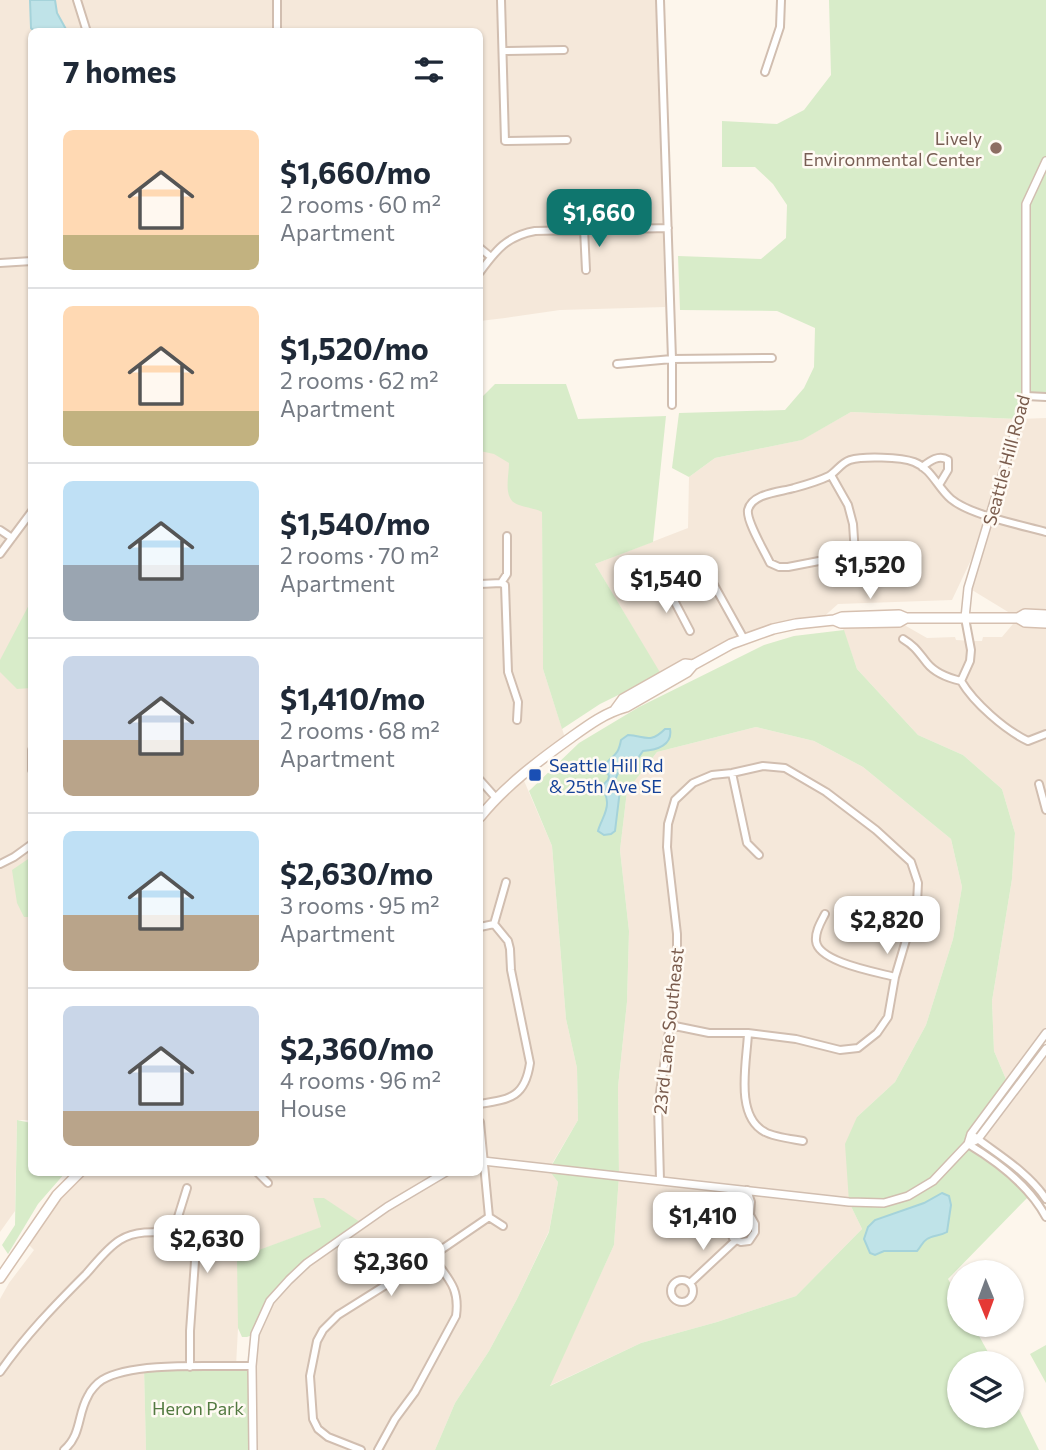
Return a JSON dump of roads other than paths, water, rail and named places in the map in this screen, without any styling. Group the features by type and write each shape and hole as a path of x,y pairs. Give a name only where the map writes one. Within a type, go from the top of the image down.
{"main road":[{"path":"483,813 496,798 547,755 594,721 626,707 687,672 693,665 744,639 796,624 834,620 841,624 899,622 906,618 1018,618 1025,614 1046,615"},
{"path":"1018,618 1025,622 1046,623"},
{"path":"0,1278 57,1195 76,1176"}],"street":[{"path":"77,0 86,28"},
{"path":"277,0 277,28"},
{"path":"501,0 505,141 567,140"},
{"path":"660,0 672,359 671,405"},
{"path":"765,72 780,27 781,0"},
{"path":"503,51 564,50"},
{"name":"Seattle Hill Road","path":"965,618 968,588 1026,396 1026,204 1046,161"},
{"path":"483,268 508,240 535,230 668,228"},
{"path":"584,229 586,270"},
{"path":"483,250 491,257"},
{"path":"0,263 28,261"},
{"path":"617,364 672,359 772,358"},
{"path":"1026,396 1046,397"},
{"path":"914,554 855,554 779,567 770,563 749,518 748,509 760,497 831,475 840,465 852,459 900,458 915,462 929,472 951,499 991,517 1046,532"},
{"path":"922,467 937,458 948,460 948,470 939,485"},
{"path":"831,475 848,505 853,524 855,554"},
{"path":"0,554 28,516"},
{"path":"0,530 12,538"},
{"path":"506,537 507,574 503,584 508,672 518,702 517,720"},
{"path":"690,631 667,587 705,573 744,639"},
{"path":"483,584 503,584"},
{"path":"961,681 970,661 971,650 965,618"},
{"path":"903,639 914,646 937,672 961,681 968,692 1016,736 1028,741 1046,734"},
{"path":"670,1025 709,1033 748,1033 796,1039 840,1051 858,1048 877,1033 888,1017 895,977 917,903 918,883 911,862 876,830 826,792 785,768 763,766 732,773 747,843 759,855"},
{"name":"23rd Lane Southeast","path":"660,1180 658,1106 677,976 677,934 667,847 668,824 675,800 693,783 712,775 732,773"},
{"path":"483,783 496,798"},
{"path":"1039,784 1046,810"},
{"path":"0,864 28,847"},
{"path":"494,925 506,882"},
{"path":"825,914 818,929 816,943 822,953 835,960 895,977"},
{"path":"483,927 494,925"},
{"path":"483,1103 514,1097 523,1088 530,1063 511,970 508,941 494,925"},
{"path":"974,1137 1046,1032"},
{"path":"748,1033 744,1098 748,1115 765,1133 803,1141"},
{"path":"483,1162 849,1202 884,1203 908,1196 933,1181 974,1137 1046,1049"},
{"path":"974,1137 1022,1173 1046,1199"},
{"path":"968,1144 1019,1181 1039,1204 1046,1217"},
{"path":"261,1176 268,1183"},
{"path":"253,1450 255,1334 270,1301 307,1263 387,1207 439,1176"},
{"path":"483,1176 489,1217 503,1226"},
{"path":"173,1233 187,1188"},
{"path":"747,1191 755,1232 746,1242 736,1240 730,1228 739,1215 741,1201 747,1191"},
{"path":"361,1450 328,1437 318,1429 313,1419 310,1376 317,1341 323,1330 338,1315 489,1217"},
{"path":"0,1372 16,1349 108,1250 121,1239 138,1233 155,1232 173,1233 190,1247 195,1261 190,1367"},
{"path":"690,1283 736,1240"},
{"path":"378,1450 395,1419 415,1392 456,1316 456,1290 432,1256"},
{"path":"64,1450 77,1433 88,1396 101,1381 144,1368 253,1366"}],"water":[{"path":"30,0 55,0 57,13 65,28 31,28"},
{"path":"665,729 670,729 666,743 643,751 631,768 618,773 614,782 620,790 615,831 604,835 598,831 607,806 603,786 609,776 604,766 617,753 621,740 628,735 651,738"},
{"path":"942,1193 949,1196 951,1205 947,1232 927,1239 917,1251 884,1251 875,1255 870,1253 864,1239 868,1227 875,1220 924,1203"}],"place":[{"name":"Lively Environmental Center","path":"996,148"},
{"name":"Seattle Hill Rd & 25th Ave SE","path":"535,775"}],"park label":[{"name":"Heron Park","path":"198,1408"}]}
